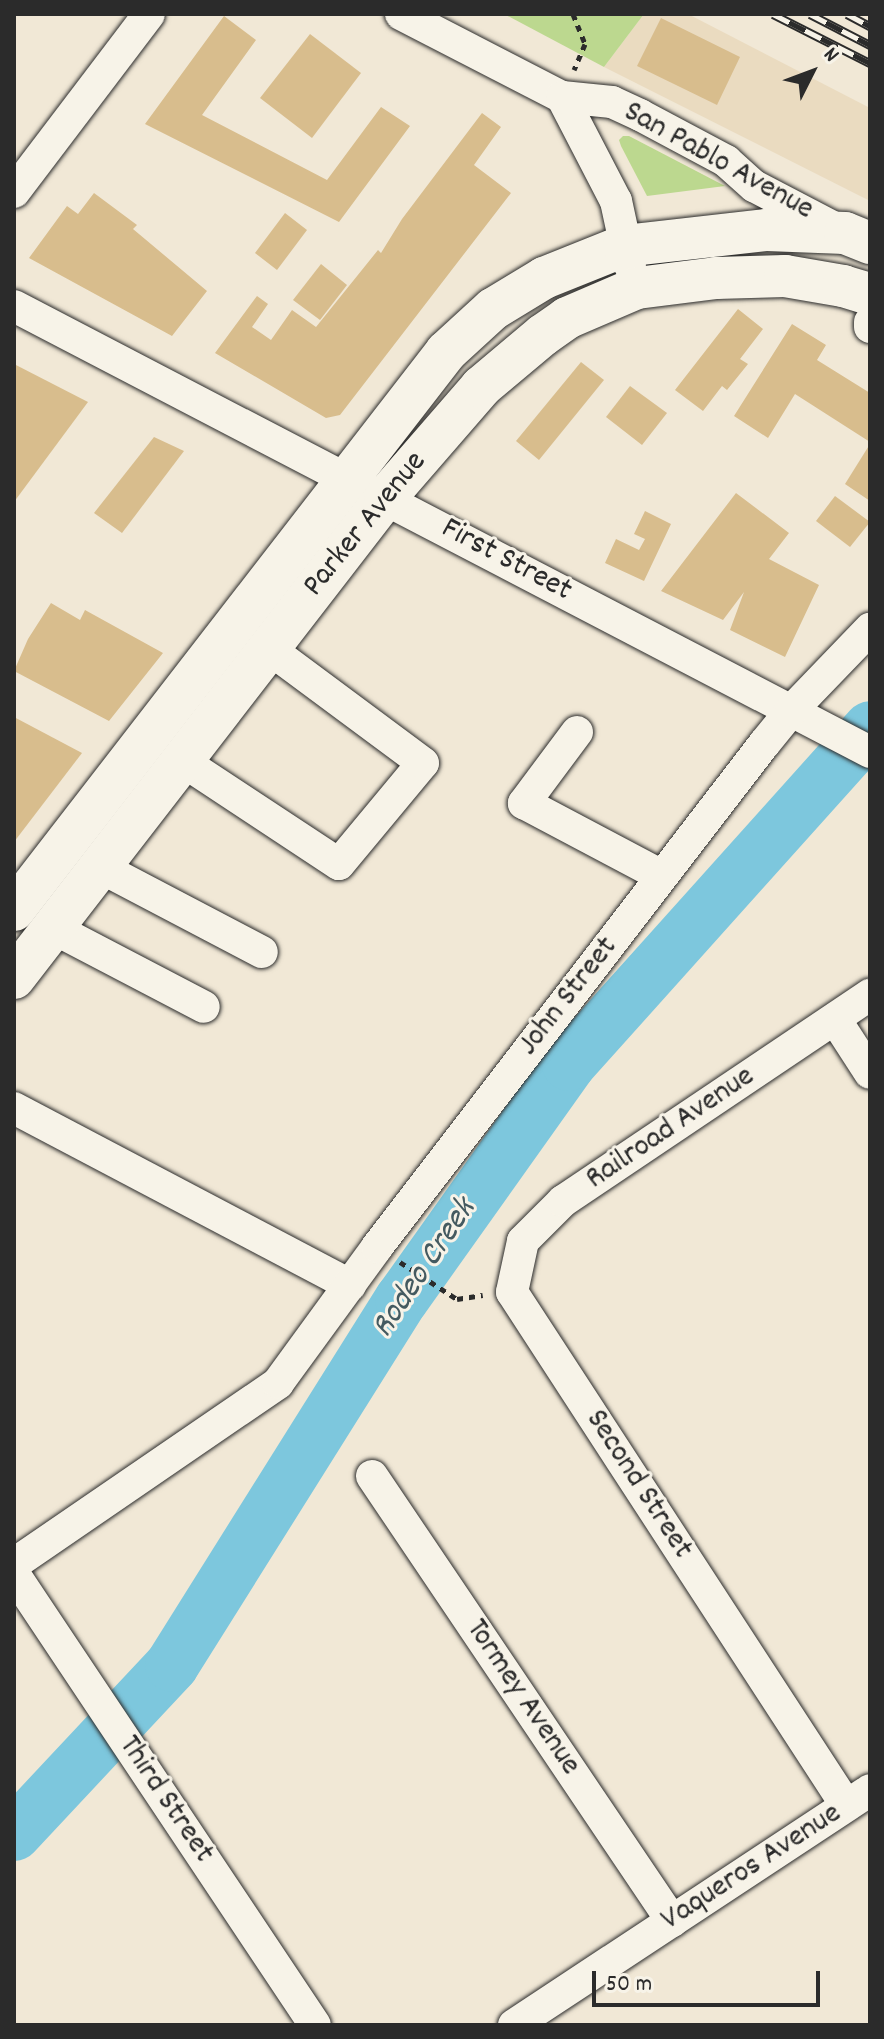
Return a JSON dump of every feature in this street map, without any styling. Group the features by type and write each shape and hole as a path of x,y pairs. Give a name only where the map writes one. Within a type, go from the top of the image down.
{"main road":[{"name":"Parker Avenue","path":"14,910 446,352 493,309 544,278 624,246 767,230 857,238"},
{"name":"Parker Avenue","path":"14,978 385,498 481,387 543,335 567,318 637,288 716,278 785,276 856,290"}],"street":[{"path":"14,192 149,14"},
{"name":"San Pablo Avenue","path":"401,14 562,97 612,102 640,115 726,161 754,186 857,238"},
{"name":"San Pablo Avenue","path":"562,97 616,201 624,246 637,288"},
{"name":"First Street","path":"14,306 869,751"},
{"name":"John Street","path":"350,1285 791,711 870,629"},
{"path":"181,760 339,864 423,763 267,647"},
{"path":"577,732 524,803 662,876"},
{"path":"98,866 262,952"},
{"path":"53,928 204,1007"},
{"name":"Railroad Avenue","path":"512,1292 523,1241 563,1201 870,995"},
{"path":"835,1019 870,1073"},
{"path":"14,1108 350,1285 278,1383 14,1564"},
{"name":"Second Street","path":"512,1292 858,1798"},
{"name":"Tormey Avenue","path":"372,1476 672,1921"},
{"name":"Third Street","path":"14,1574 315,2025"},
{"name":"Vaqueros Avenue","path":"514,2025 858,1798"}],"path":[{"path":"562,97 585,44 573,14"},
{"path":"377,1247 457,1299 512,1292"}],"shaded area":[{"path":"644,14 688,14 870,108 870,201 604,67"}],"green space":[{"path":"504,14 644,14 604,67"},
{"path":"629,136 725,186 647,196 621,146 619,140"}],"building":[{"path":"224,16 256,40 202,115 327,180 381,107 410,126 339,222 145,124"},
{"path":"661,18 740,57 717,105 637,66"},
{"path":"310,34 361,73 312,138 260,98"},
{"path":"482,113 501,127 474,165 511,193 340,415 326,418 215,353 257,296 268,304 252,327 271,340 292,310 316,327 378,250 381,253 402,219"},
{"path":"94,193 137,225 133,229 207,291 172,336 29,258 67,206 78,214"},
{"path":"285,213 307,230 277,270 255,253"},
{"path":"321,264 347,285 320,320 293,300"},
{"path":"738,309 763,329 740,359 748,364 727,390 722,386 703,411 675,390"},
{"path":"792,324 826,345 817,360 870,393 870,442 795,394 768,438 734,416"},
{"path":"581,362 604,380 539,460 516,441"},
{"path":"14,364 88,402 14,502"},
{"path":"630,386 667,413 642,445 606,417"},
{"path":"154,437 184,451 122,533 94,513"},
{"path":"870,444 870,501 845,484"},
{"path":"736,493 789,533 769,559 819,585 785,657 730,630 744,592 723,620 661,591"},
{"path":"835,496 870,522 850,547 816,521"},
{"path":"645,511 671,524 644,581 605,563 616,539 639,550 645,539 634,534"},
{"path":"51,603 80,620 85,610 163,653 109,721 14,671 28,639"},
{"path":"14,717 82,753 14,842"}],"waterway":[{"name":"Rodeo Creek","path":"14,1834 172,1665 402,1299 569,1064 870,728"}],"railway":[{"path":"773,14 870,63"},
{"path":"810,14 870,45"},
{"path":"847,14 870,26"}]}
